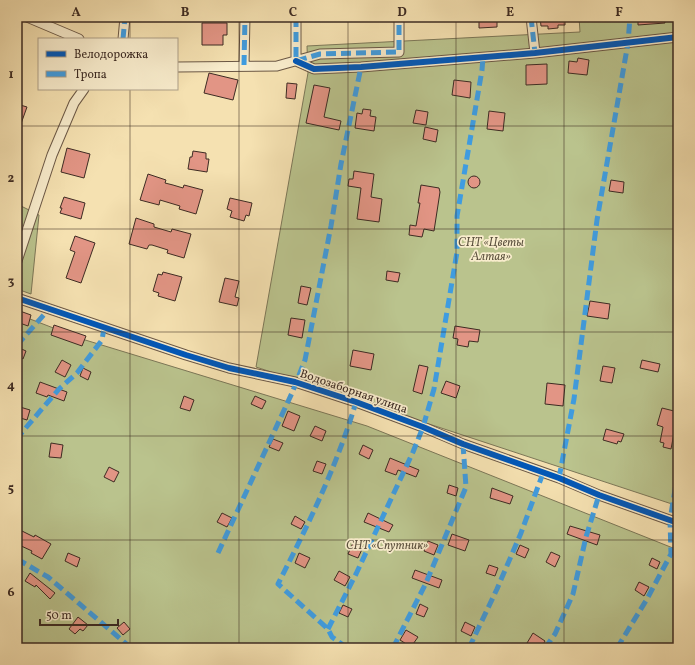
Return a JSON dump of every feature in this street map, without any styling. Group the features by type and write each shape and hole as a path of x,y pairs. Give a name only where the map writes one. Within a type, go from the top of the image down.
{"street":[{"path":"27,17 77,38"},
{"path":"123,38 125,17"},
{"path":"244,17 244,65"},
{"path":"296,17 296,61"},
{"path":"178,67 244,65 276,66 320,54 399,52 399,17"},
{"path":"531,17 535,53"},
{"path":"296,61 314,69 535,53 678,37"},
{"path":"17,261 52,155 74,103 83,90"},
{"name":"Водозаборная улица","path":"17,298 186,355 229,368 295,382 356,402 423,426 463,444 678,523"}],"green space":[{"name":"СНТ «Цветы Алтая»","path":"579,17 678,17 678,506 256,367 308,73 307,46 580,32"},
{"path":"17,204 39,215 31,294 17,289"},
{"name":"СНТ «Спутник»","path":"17,314 82,339 367,426 678,550 678,648 17,648"}],"building":[{"path":"479,17 497,17 497,27 479,28"},
{"path":"540,17 565,17 565,25 558,25 558,28 548,29 548,26 541,26"},
{"path":"638,17 664,17 665,23 638,25"},
{"path":"202,23 227,23 227,35 223,35 223,45 202,45"},
{"path":"578,58 589,60 587,75 568,73 569,61 577,62"},
{"path":"547,64 547,84 526,85 526,65"},
{"path":"209,73 238,80 233,100 204,93"},
{"path":"454,80 471,82 470,98 452,95"},
{"path":"287,83 297,84 295,99 286,98"},
{"path":"314,85 330,88 324,117 341,121 339,130 306,123"},
{"path":"17,104 27,107 18,132 17,132"},
{"path":"363,109 371,110 370,116 376,117 374,131 355,128 357,113 362,114"},
{"path":"416,110 428,112 426,125 413,123"},
{"path":"489,111 505,113 503,131 487,129"},
{"path":"425,127 438,130 436,142 423,139"},
{"path":"67,148 90,154 84,178 61,172"},
{"path":"193,151 206,153 206,159 209,159 207,172 188,169 190,157 192,157"},
{"path":"354,171 374,174 371,197 382,199 379,222 357,219 361,188 348,186 349,179 353,179"},
{"path":"148,174 166,180 165,183 183,188 184,185 203,190 196,214 179,209 180,206 160,200 159,205 140,200"},
{"path":"472,176 476,176 480,182 476,188 472,188 468,184 468,180"},
{"path":"611,180 624,182 623,193 609,191"},
{"path":"421,185 439,188 440,192 434,231 424,229 422,237 409,235 410,225 416,226"},
{"path":"64,197 85,203 81,219 60,213 62,208 60,208"},
{"path":"230,198 252,203 249,216 246,215 244,221 230,217 232,211 227,209"},
{"path":"136,218 154,224 154,227 171,232 172,229 191,234 184,258 167,253 168,250 152,245 149,245 147,249 129,244"},
{"path":"75,236 95,243 81,283 66,278 75,252 70,250"},
{"path":"387,271 400,273 398,282 386,280"},
{"path":"163,272 182,277 175,301 158,296 159,293 153,291 158,274 162,275"},
{"path":"225,278 239,281 235,297 239,298 237,306 219,302"},
{"path":"301,286 311,288 307,305 298,303"},
{"path":"590,301 610,304 608,319 587,316"},
{"path":"17,310 31,315 28,326 17,322"},
{"path":"291,318 305,320 302,338 288,335"},
{"path":"54,325 86,336 82,346 51,335"},
{"path":"455,326 480,330 478,342 469,341 468,347 457,345 458,339 453,338"},
{"path":"17,347 26,351 23,359 17,356"},
{"path":"353,350 374,354 371,370 350,366"},
{"path":"62,360 71,365 65,377 55,372"},
{"path":"642,360 660,364 658,372 640,368"},
{"path":"419,365 428,367 422,394 413,391"},
{"path":"603,366 615,368 612,383 600,381"},
{"path":"83,368 91,372 88,380 80,376"},
{"path":"446,381 460,386 456,398 441,393"},
{"path":"40,382 67,392 64,401 48,395 47,397 36,393"},
{"path":"547,383 565,385 563,406 545,404"},
{"path":"184,396 194,400 190,411 180,408"},
{"path":"255,396 266,401 262,409 251,404"},
{"path":"20,407 30,410 27,420 17,417"},
{"path":"662,408 678,412 671,449 663,447 664,443 660,442 663,427 657,425"},
{"path":"288,411 300,416 294,431 282,426"},
{"path":"315,426 326,431 322,441 310,436"},
{"path":"606,429 624,434 621,442 618,441 617,444 603,440"},
{"path":"273,439 283,443 279,451 269,447"},
{"path":"51,443 63,445 61,458 49,457"},
{"path":"363,445 373,450 369,459 359,454"},
{"path":"390,458 419,470 416,477 398,470 396,475 385,471"},
{"path":"317,461 326,464 322,474 313,471"},
{"path":"109,467 119,472 114,482 104,477"},
{"path":"449,485 458,488 456,496 447,493"},
{"path":"492,488 513,496 510,504 490,498"},
{"path":"222,513 232,518 227,527 217,522"},
{"path":"368,513 393,525 389,532 364,522"},
{"path":"295,516 305,522 301,529 291,524"},
{"path":"570,526 600,535 597,545 567,534"},
{"path":"20,530 34,537 35,535 51,544 42,559 31,553 32,551 17,544 17,537"},
{"path":"452,534 469,540 465,551 448,545"},
{"path":"428,541 438,545 434,555 424,551"},
{"path":"353,543 363,547 358,558 348,554"},
{"path":"520,545 529,549 525,558 516,554"},
{"path":"551,552 560,556 555,567 546,562"},
{"path":"68,553 80,558 77,567 65,561"},
{"path":"299,553 310,558 305,568 295,563"},
{"path":"652,558 660,562 657,569 649,565"},
{"path":"489,565 498,568 495,576 486,573"},
{"path":"415,570 442,580 439,588 412,578"},
{"path":"339,571 350,577 345,586 334,580"},
{"path":"30,573 55,593 50,599 36,585 35,587 25,581"},
{"path":"639,582 649,587 644,596 635,590"},
{"path":"420,604 428,608 424,617 416,614"},
{"path":"343,605 352,609 348,617 339,613"},
{"path":"78,617 88,625 83,631 80,629 75,634 69,629"},
{"path":"124,622 130,629 123,635 117,628"},
{"path":"465,622 475,627 471,636 461,631"},
{"path":"406,630 418,637 411,647 400,640"},
{"path":"533,633 545,641 541,648 535,648 527,643"}],"marked path":[{"path":"123,38 125,17"},
{"path":"244,65 245,17"},
{"path":"296,17 296,61 320,54 399,52 399,17"},
{"path":"531,17 535,53"},
{"path":"559,478 574,399 597,220 628,43 630,17"},
{"path":"328,629 356,574 413,452 423,427 434,389 457,252 457,216 483,57"},
{"path":"218,553 292,393 305,360 331,226 341,164 361,67"},
{"path":"17,345 49,309"},
{"path":"17,440 59,389 77,373 102,340 104,328"},
{"path":"347,648 332,637 328,629 278,584 331,472 356,402"},
{"path":"393,648 426,583 466,487 463,444"},
{"path":"617,648 647,599 671,554 670,520 678,472"},
{"path":"469,648 497,589 521,533 543,473"},
{"path":"545,648 555,634 573,594 586,537 599,495"},
{"path":"17,559 48,577 131,648"}],"cycle path":[{"path":"296,61 314,69 361,67 535,53 678,37"},
{"path":"17,298 186,355 229,368 295,382 356,402 423,427 463,444 678,523"}]}
